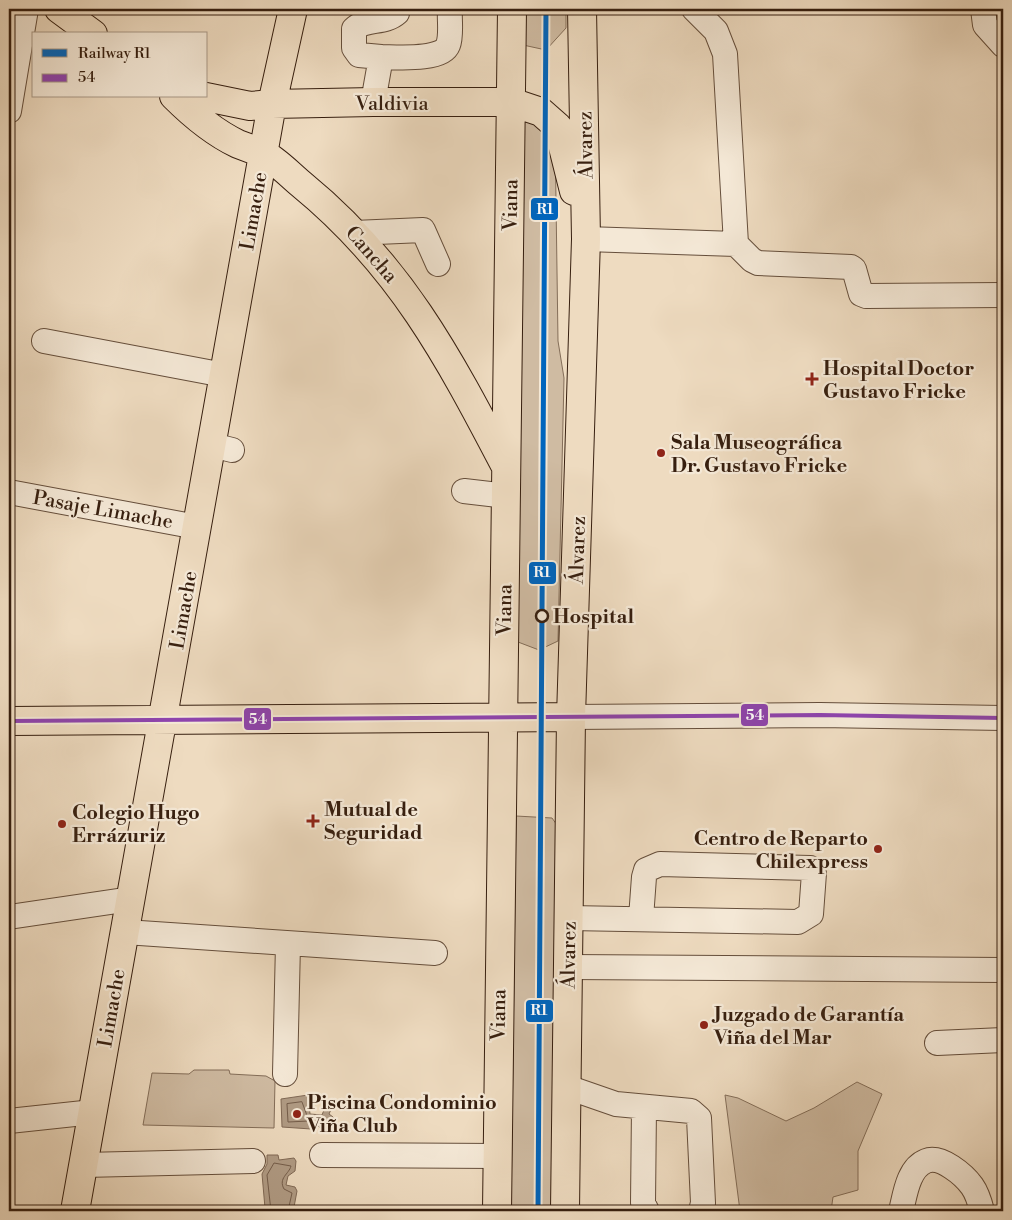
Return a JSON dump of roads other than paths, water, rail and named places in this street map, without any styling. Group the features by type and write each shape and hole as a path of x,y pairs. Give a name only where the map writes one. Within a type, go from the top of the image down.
{"main road":[{"path":"59,9 90,32"},
{"name":"Limache","path":"75,1211 197,527 222,448 224,375 272,104 293,9"},
{"name":"Viana","path":"498,1209 501,718 507,496 512,9"},
{"name":"Álvarez","path":"565,1211 571,717 586,238 582,9"},
{"path":"208,97 250,106 272,104"},
{"name":"Cancha","path":"176,98 211,128 236,143 264,154 319,199 383,264 412,302 438,341 507,469"},
{"name":"Valdivia","path":"272,104 511,102 542,112 558,127 586,238"},
{"path":"9,721 571,717"}],"street":[{"path":"9,111 26,9"},
{"path":"397,9 397,13 392,17 358,24 354,29 354,48 359,55 380,57 432,56 442,52 448,45 450,9"},
{"path":"694,9 716,30 725,54 736,244"},
{"path":"983,9 985,25 1003,45"},
{"path":"374,102 380,57"},
{"path":"354,233 423,230 438,264"},
{"path":"586,238 736,244 758,263 851,267 854,269 861,294 866,296 1003,295"},
{"path":"44,341 224,375"},
{"path":"464,491 507,496"},
{"name":"Pasaje Limache","path":"9,492 197,527"},
{"path":"571,717 820,715 1003,718"},
{"path":"569,918 798,922 811,914 814,873 810,868 660,864 646,870 641,918"},
{"path":"9,917 131,899"},
{"path":"125,932 435,954"},
{"path":"285,1074 288,944"},
{"path":"568,967 1003,970"},
{"path":"937,1043 1003,1040"},
{"path":"567,1087 616,1104 691,1111 699,1118 703,1203 701,1211"},
{"path":"644,1107 643,1203 647,1211"},
{"path":"9,1121 93,1112"},
{"path":"322,1155 497,1156"},
{"path":"901,1211 911,1176 926,1161 934,1160 950,1167 972,1186 982,1211"},
{"path":"84,1165 253,1161"}],"water":[{"name":"Piscina Condominio Viña Club","path":"308,1095 310,1114 322,1115 326,1105 332,1107 329,1114 333,1117 336,1125 332,1130 324,1132 317,1125 312,1126 311,1129 282,1127 281,1099"},
{"path":"267,1155 278,1155 279,1160 294,1158 296,1161 295,1171 288,1176 286,1185 295,1187 297,1191 292,1211 267,1211 265,1208 262,1174 267,1164"}],"rail line":[{"name":"R1","path":"538,1211 546,9"}],"place":[{"name":"Hospital Doctor Gustavo Fricke","path":"812,379"},
{"name":"Sala Museográfica Dr. Gustavo Fricke","path":"661,453"},
{"name":"Hospital","path":"542,616"},
{"name":"Mutual de Seguridad","path":"313,821"},
{"name":"Colegio Hugo Errázuriz","path":"62,824"},
{"name":"Centro de Reparto Chilexpress","path":"878,849"},
{"name":"Juzgado de Garantía Viña del Mar","path":"704,1025"},
{"name":"Piscina Condominio Viña Club","path":"297,1114"}]}
